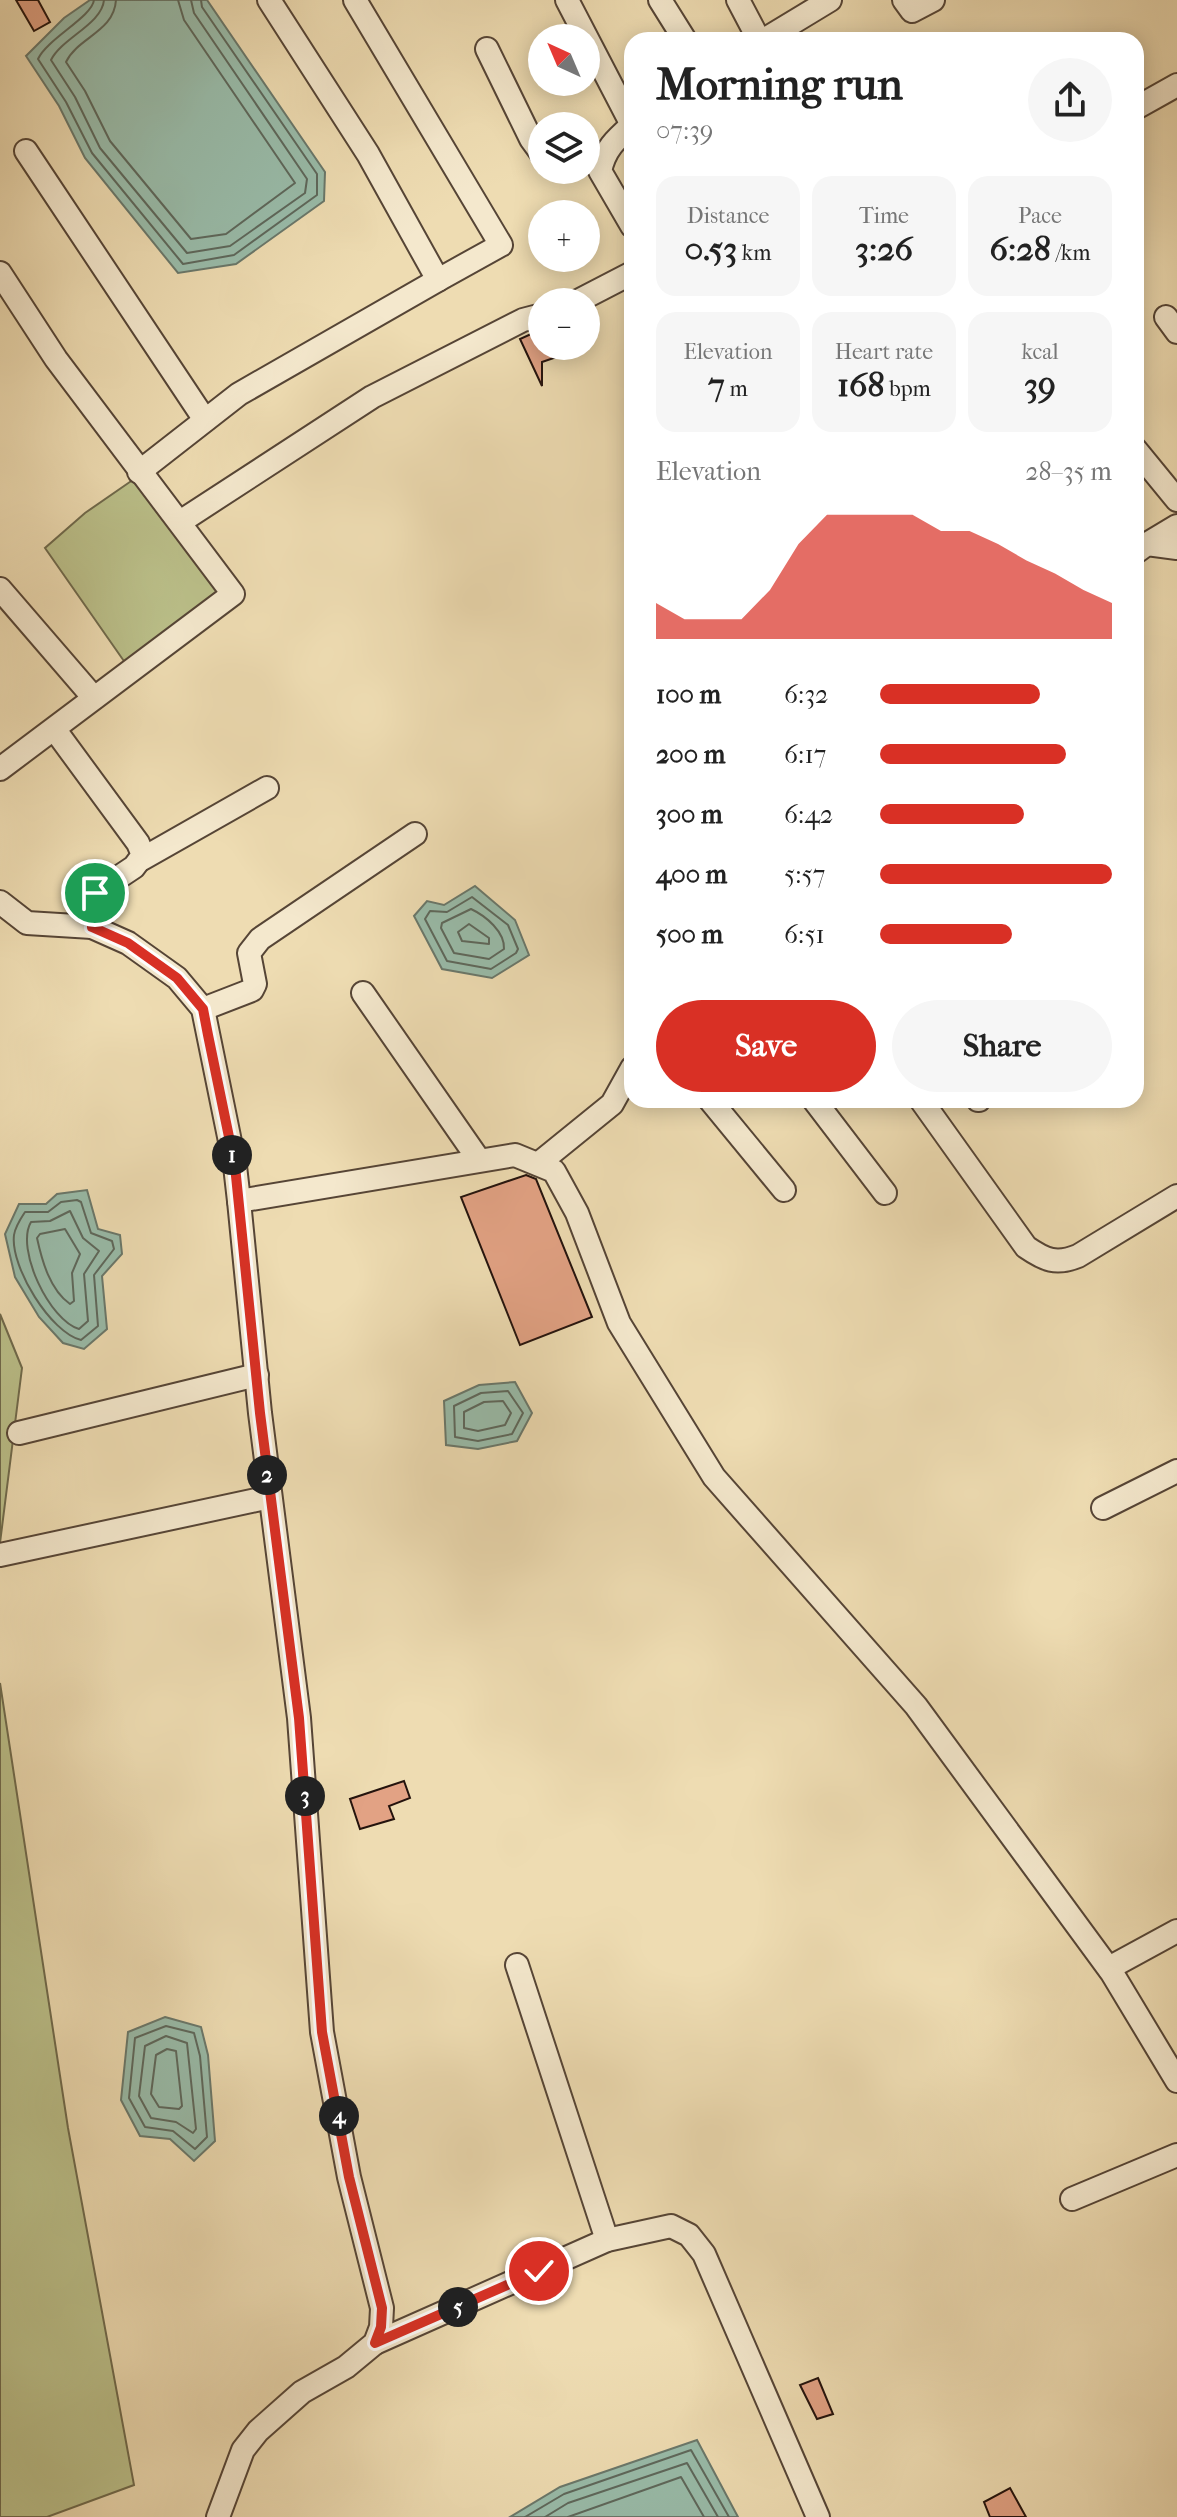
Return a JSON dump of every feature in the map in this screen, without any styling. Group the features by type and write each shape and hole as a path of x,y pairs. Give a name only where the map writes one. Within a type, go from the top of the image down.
{"street":[{"path":"269,0 368,154 438,280"},
{"path":"139,472 239,394 501,245 355,0"},
{"path":"567,0 624,110"},
{"path":"660,0 680,32"},
{"path":"738,0 756,32"},
{"path":"775,32 830,0"},
{"path":"904,0 912,11 933,0"},
{"path":"487,49 528,133"},
{"path":"1144,104 1177,85"},
{"path":"600,148 624,131"},
{"path":"26,151 205,420"},
{"path":"600,171 624,212"},
{"path":"0,273 56,359 233,594 0,769"},
{"path":"600,290 624,277"},
{"path":"180,522 372,397 528,319"},
{"path":"1144,460 1177,500"},
{"path":"1144,546 1177,526"},
{"path":"1144,548 1177,548"},
{"path":"0,589 94,698"},
{"path":"55,730 138,843 142,859"},
{"path":"92,927 95,893 142,859 267,788"},
{"path":"203,1009 252,990 255,984 249,953 260,939 415,834"},
{"path":"0,902 27,923 92,927 128,943 177,978 203,1009 239,1201 270,1497 299,1718 322,2032 349,2177 382,2308 381,2327 375,2343"},
{"path":"363,993 479,1160"},
{"path":"538,1164 612,1104 624,1082"},
{"path":"717,1108 784,1190"},
{"path":"820,1108 885,1193"},
{"path":"927,1108 1026,1247 1044,1259 1062,1263 1078,1256 1177,1196"},
{"path":"239,1201 515,1155 554,1171 577,1213 619,1323 714,1477 916,1706 1109,1968 1177,2081"},
{"path":"19,1433 257,1375"},
{"path":"1103,1508 1177,1471"},
{"path":"0,1555 270,1497"},
{"path":"1109,1968 1177,1931"},
{"path":"517,1965 607,2240"},
{"path":"1072,2199 1177,2155"},
{"path":"218,2517 243,2450 258,2431 302,2392 346,2367 375,2343 607,2240 671,2226 689,2235 704,2254 818,2517"}],"green space":[{"path":"137,477 234,598 126,664 45,548 85,513"},
{"path":"0,1314 22,1368 0,1543"},
{"path":"0,1683 68,2128 134,2485 47,2517 0,2517"}],"water":[{"path":"90,0 207,0 325,172 324,201 236,264 178,273 85,158 59,106 26,56 64,18"},
{"path":"475,886 515,920 529,955 492,978 442,969 414,916 427,901 444,905"},
{"path":"87,1190 98,1229 120,1235 122,1254 102,1276 107,1329 84,1349 63,1343 39,1317 15,1277 5,1234 19,1204 46,1204 57,1194"},
{"path":"515,1382 532,1413 517,1441 478,1449 446,1445 444,1401 479,1385"},
{"path":"165,2017 201,2027 208,2055 215,2141 194,2161 170,2139 140,2136 121,2100 128,2032"},
{"path":"697,2440 738,2517 510,2517 560,2487"}],"building":[{"path":"16,0 38,0 50,22 34,31"},
{"path":"528,335 528,356 520,339"},
{"path":"530,360 548,360 542,362 542,386"},
{"path":"526,1175 536,1179 592,1317 520,1345 461,1197"},
{"path":"404,1781 410,1798 389,1806 394,1819 360,1829 350,1799"},
{"path":"818,2378 833,2414 817,2419 800,2385"},
{"path":"1010,2488 1026,2517 990,2517 984,2502"}],"route":[{"path":"95,893 92,927 128,943 177,978 203,1009 235,1166 260,1413 299,1718 322,2032 349,2177 382,2308 381,2327 375,2343 539,2271"}]}
